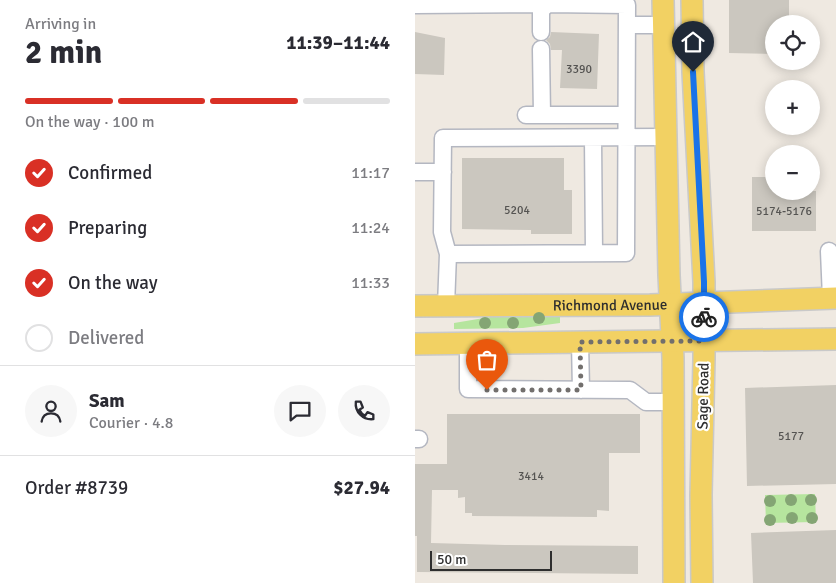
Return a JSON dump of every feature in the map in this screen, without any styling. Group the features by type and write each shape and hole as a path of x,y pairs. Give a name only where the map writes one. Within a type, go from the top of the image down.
{"main road":[{"name":"Sage Road","path":"663,0 672,341 674,583"},
{"name":"Sage Road","path":"691,0 704,304 701,495 702,583"},
{"path":"663,25 676,31 680,65 693,72"},
{"name":"Richmond Avenue","path":"415,306 671,305 833,298"},
{"path":"415,344 836,339"}],"lane":[{"path":"541,32 541,10 548,4"},
{"path":"415,5 627,5 626,254 448,254"},
{"path":"627,25 663,25"},
{"path":"541,49 534,115 626,115"},
{"path":"446,306 448,254 442,232 443,138 666,137"},
{"path":"593,138 594,254"},
{"path":"415,172 443,172"},
{"path":"829,251 833,298"},
{"path":"580,342 581,390"},
{"path":"468,344 468,390 631,390 646,402 673,402"}],"green space":[{"path":"560,314 560,323 523,328 454,329 454,323 496,316"},
{"path":"815,494 816,522 766,523 765,495"}],"building":[{"path":"729,0 789,0 789,15 765,15 765,54 729,53"},
{"path":"415,32 445,38 444,75 415,74"},
{"path":"551,32 599,34 597,89 560,88 562,50 551,50 550,44 546,40 550,37"},
{"path":"462,158 564,158 564,190 572,190 572,234 531,234 531,230 462,229"},
{"path":"752,177 765,177 765,200 816,200 816,231 752,231"},
{"path":"836,385 836,484 747,486 745,388"},
{"path":"447,414 640,414 640,453 609,453 609,511 597,510 597,517 472,516 472,513 465,513 465,497 458,498 458,490 432,490 431,543 638,546 638,574 417,572 415,464 447,464"},
{"path":"836,530 836,583 753,583 751,533"}],"way so far":[{"path":"487,390 581,390 580,342 704,341 704,317"}],"route":[{"path":"693,72 704,282 704,317"}]}
